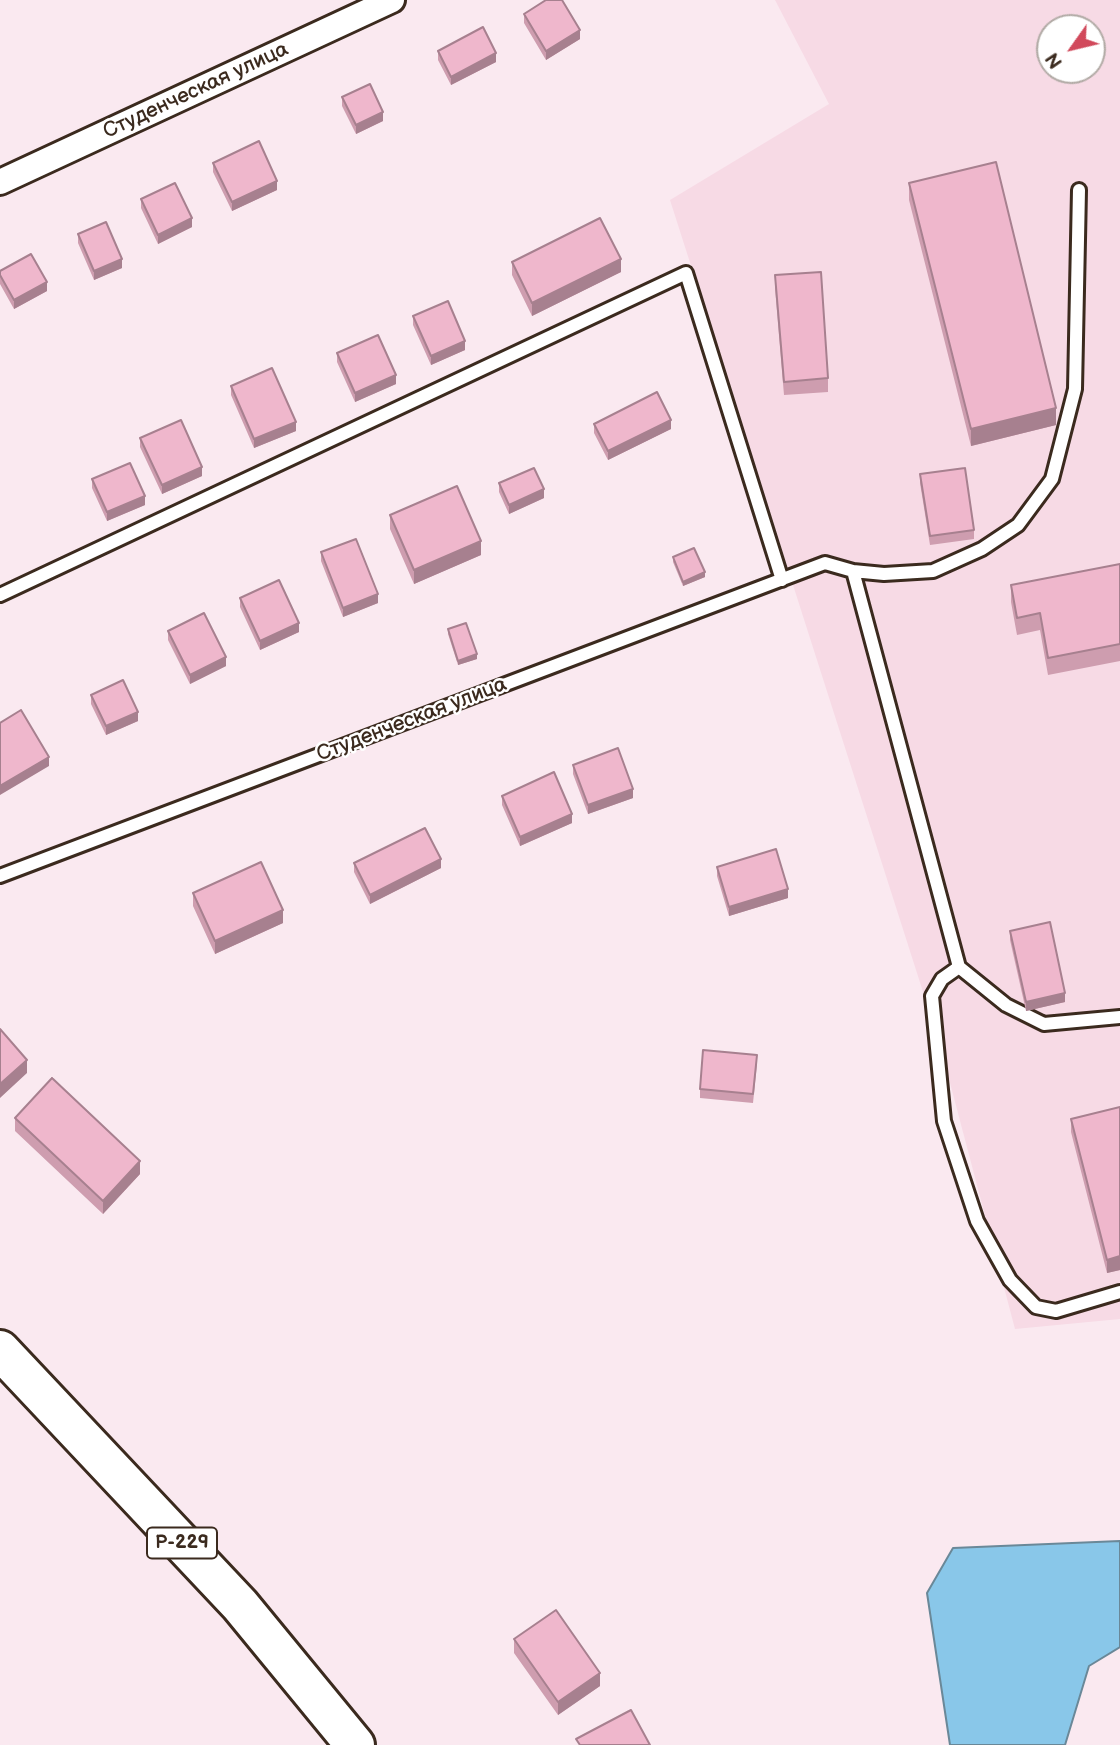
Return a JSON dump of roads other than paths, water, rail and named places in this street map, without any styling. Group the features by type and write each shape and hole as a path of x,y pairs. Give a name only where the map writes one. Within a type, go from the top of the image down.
{"main road":[{"name":"Р-229","path":"0,1350 240,1605 355,1745"}],"street":[{"name":"Студенческая улица","path":"0,182 392,0"}],"lane":[{"path":"1079,190 1075,389 1052,479 1018,524 982,550 933,571 884,574 853,571 959,967 1006,1004 1044,1024 1120,1017"},
{"path":"0,595 686,273 782,580"},
{"name":"Студенческая улица","path":"0,876 825,563 853,571"},
{"path":"959,967 942,979 932,996 944,1121 977,1221 1010,1280 1036,1307 1056,1311 1120,1292"}],"water":[{"path":"1120,1541 1120,1647 1089,1666 1065,1745 950,1745 927,1593 953,1548"}]}
